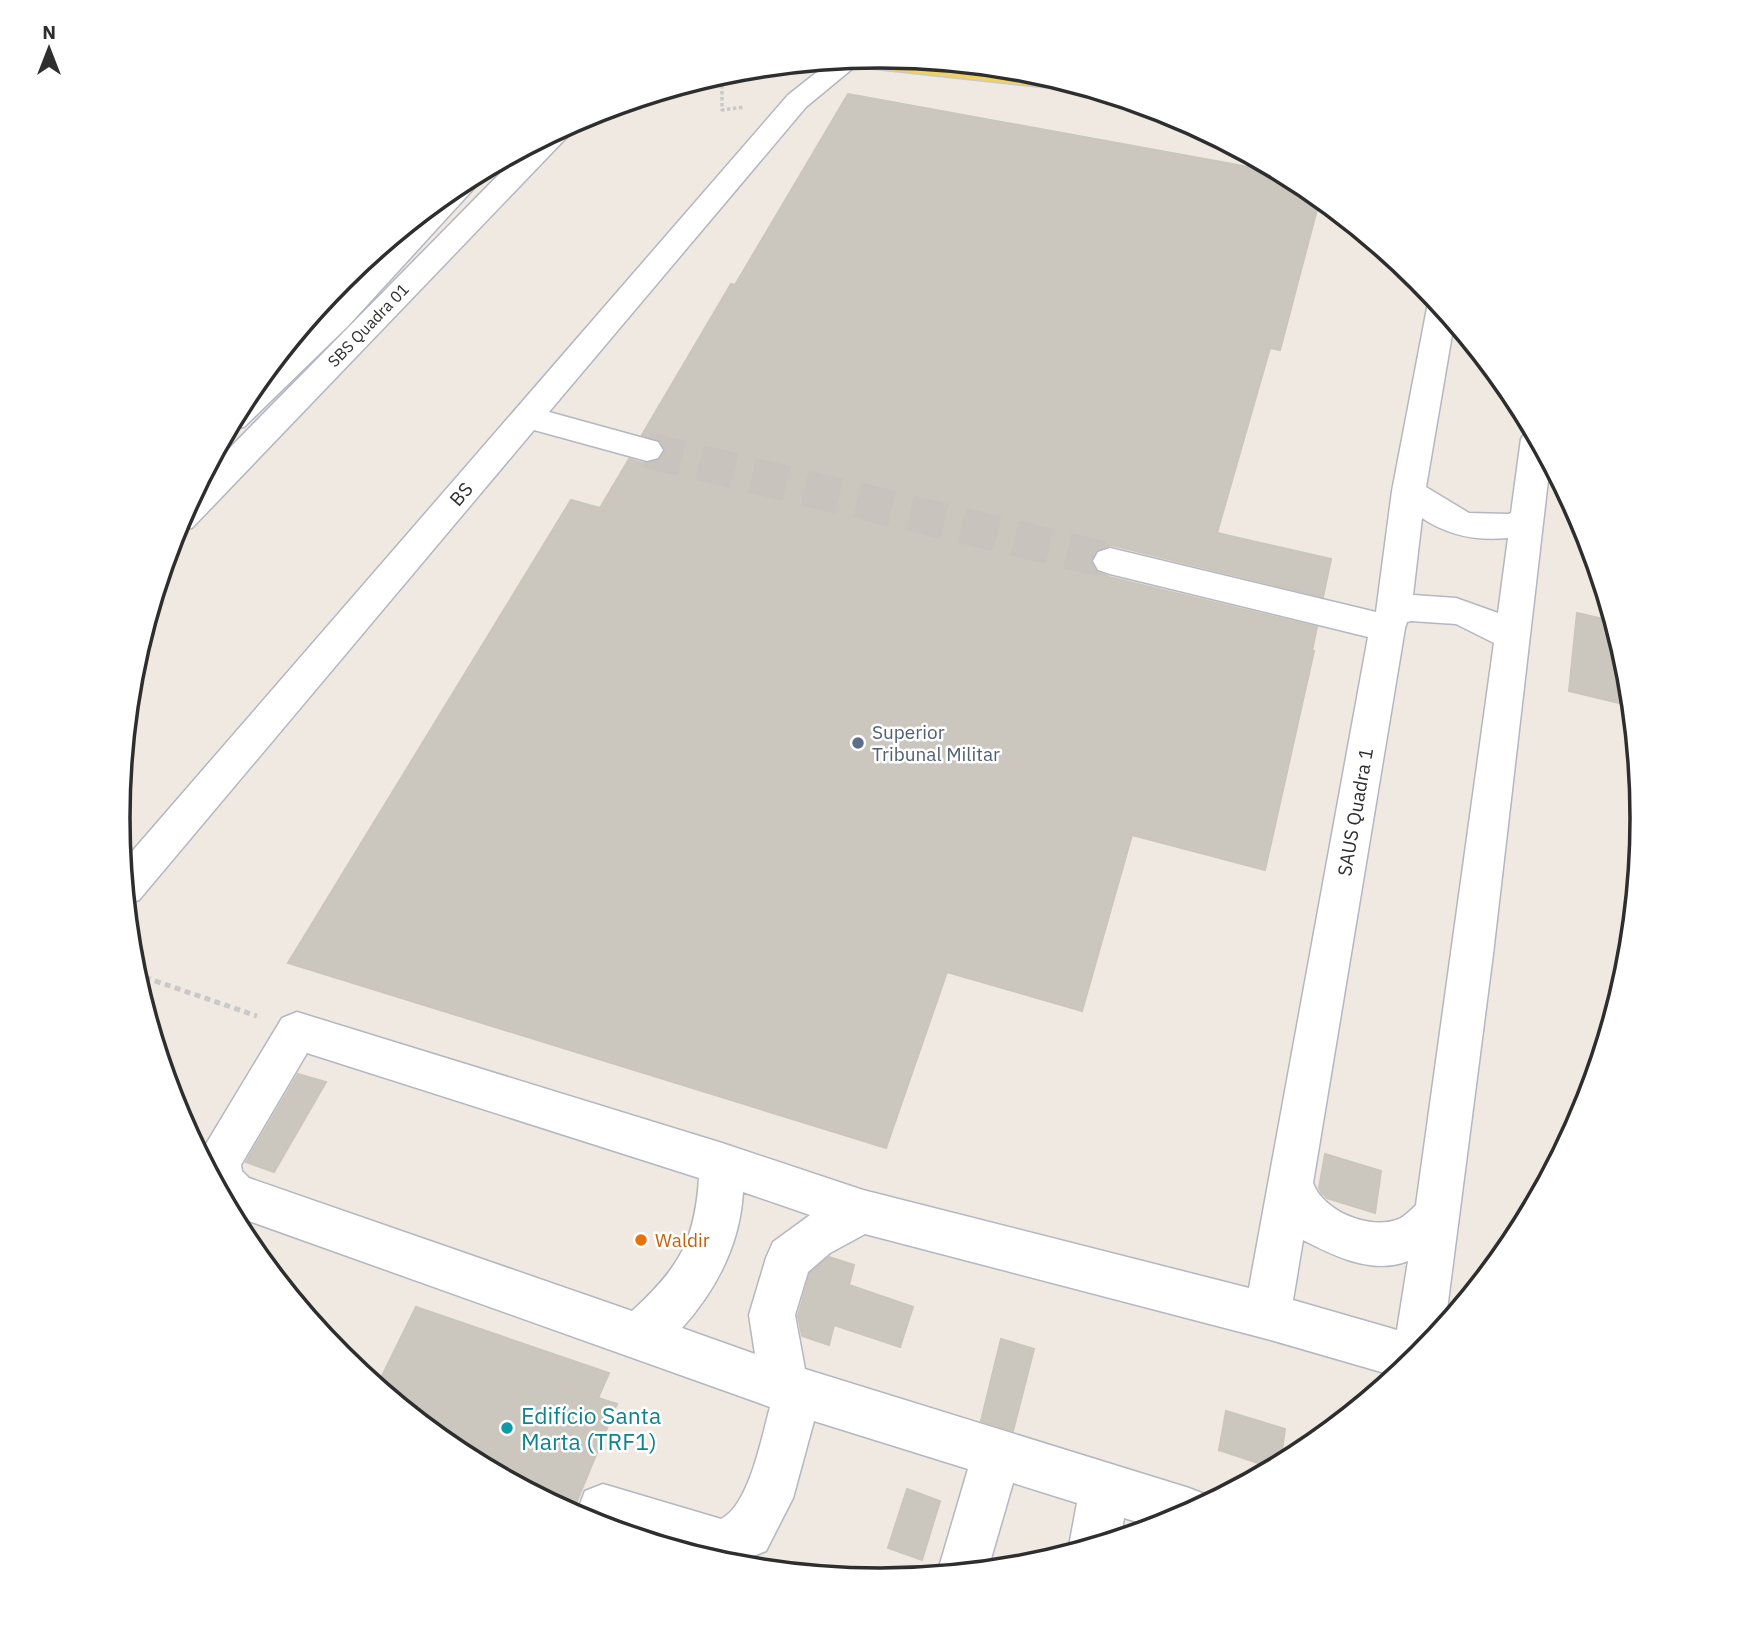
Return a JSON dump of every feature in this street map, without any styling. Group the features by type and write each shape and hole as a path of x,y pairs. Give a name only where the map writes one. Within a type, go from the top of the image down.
{"street":[{"name":"BS","path":"133,878 797,101 847,69"},
{"name":"BS","path":"797,101 806,73"},
{"name":"SBS Quadra 01","path":"204,494 536,152"},
{"name":"SBS Quadra 01","path":"269,385 337,319 430,218"},
{"name":"SAUS Quadra 1","path":"1267,1316 1391,619 1409,491 1440,320"},
{"path":"527,417 647,450"},
{"path":"1419,1338 1434,1218 1473,954 1535,455"},
{"path":"1409,491 1443,518 1472,527 1498,529 1527,523"},
{"path":"1110,561 1391,619 1419,606 1452,609 1482,619 1514,638"},
{"path":"220,1172 218,1162 297,1031 722,1164 863,1212 1267,1316 1403,1354"},
{"path":"641,1335 672,1307 696,1272 715,1230 722,1164"},
{"path":"1290,1182 1305,1213 1316,1223 1353,1240 1391,1245 1423,1232 1434,1218"},
{"path":"229,1189 234,1194 791,1390 1173,1508"},
{"path":"603,1509 722,1545 748,1533 768,1498 791,1390 772,1315 789,1258 814,1237 863,1212"},
{"path":"965,1562 997,1453"},
{"path":"1096,1536 1105,1487"}],"path":[{"path":"722,86 722,110 745,106"},
{"path":"148,979 297,1031"}],"building":[{"name":"Superior Tribunal Militar","path":"848,94 1252,168 1317,209 1280,350 1270,348 1217,533 1331,559 1323,597 1111,545 1097,550 1091,560 1096,571 1109,577 1317,627 1265,870 1132,835 1082,1011 947,972 886,1148 288,963 571,500 600,508 629,459 646,464 660,459 665,451 660,441 642,435 731,284 735,285"},
{"path":"1577,613 1602,619 1620,703 1569,691"},
{"path":"298,1074 326,1082 274,1172 246,1162"},
{"path":"1325,1154 1381,1171 1375,1213 1327,1198 1321,1192 1319,1188"},
{"path":"829,1257 854,1265 849,1285 913,1307 900,1347 834,1325 829,1345 802,1336 798,1316 810,1273"},
{"name":"Edifício Santa Marta (TRF1)","path":"416,1307 609,1373 598,1398 617,1404 576,1503 505,1467 463,1441 381,1377"},
{"path":"1001,1339 1034,1349 1013,1431 981,1421"},
{"path":"1226,1411 1285,1429 1282,1450 1260,1464 1219,1450"},
{"path":"907,1489 940,1501 922,1560 888,1548"}],"tunnel":[{"path":"647,450 1110,561"}],"place":[{"name":"Superior Tribunal Militar","path":"858,743"},
{"name":"Waldir","path":"641,1240"},
{"name":"Edifício Santa Marta (TRF1)","path":"507,1428"}]}
